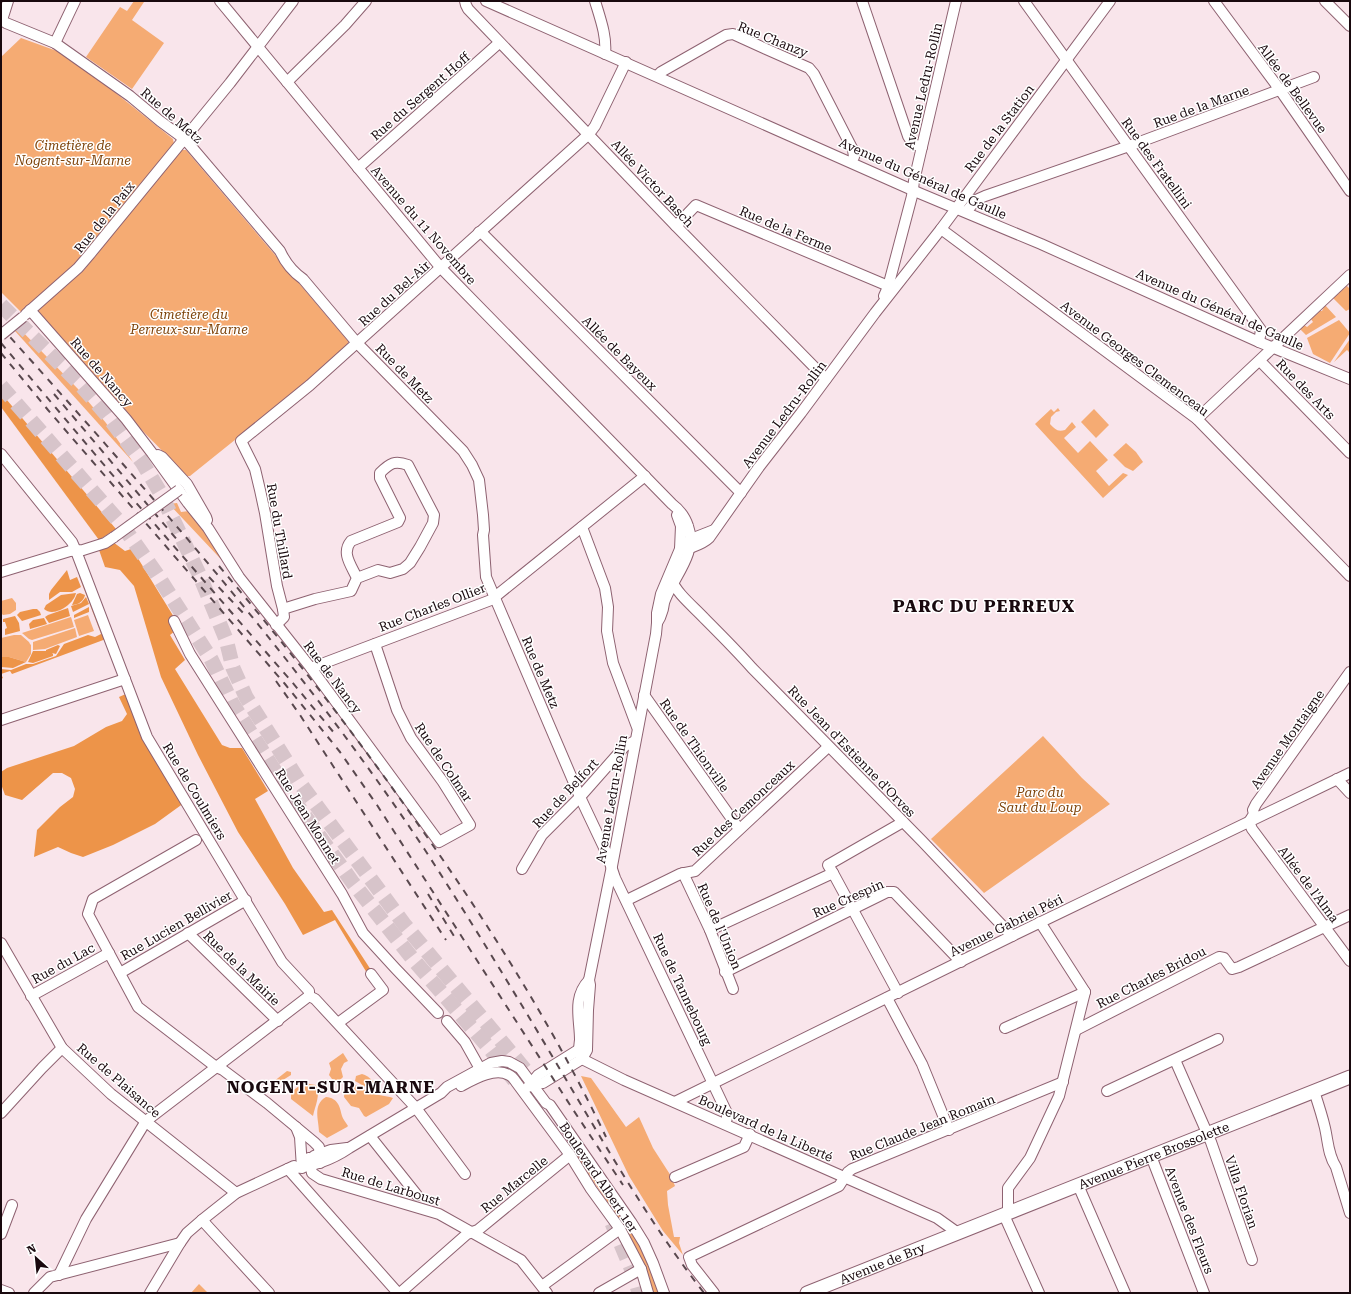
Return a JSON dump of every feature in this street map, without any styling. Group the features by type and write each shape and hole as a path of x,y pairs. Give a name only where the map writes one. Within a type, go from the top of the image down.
{"main road":[{"name":"Avenue Pierre Brossolette","path":"958,1233 1350,1077"},
{"name":"Avenue de Bry","path":"807,1293 958,1233"}],"street":[{"path":"2,20 8,1"},
{"path":"54,42 75,1"},
{"name":"Avenue du 11 Novembre","path":"220,1 441,268 672,504 679,509 686,520 688,545"},
{"name":"Rue de la Paix","path":"1,335 78,268 230,83 293,1"},
{"path":"287,82 345,26 366,1"},
{"name":"Allée Victor Basch","path":"465,1 468,9 499,43 826,379"},
{"name":"Avenue du Général de Gaulle","path":"486,1 912,189 1171,301 1259,342 1350,379"},
{"path":"595,1 604,34 606,46 605,54"},
{"path":"862,1 908,136 913,144 922,147"},
{"name":"Avenue Ledru-Rollin","path":"582,1053 578,1006 586,983 612,866 657,623 657,613 661,594 688,545 714,530 875,313 891,288 912,189 956,1"},
{"name":"Rue des Fratellini","path":"1024,1 1261,330 1259,342"},
{"name":"Rue de la Station","path":"891,288 941,229 1110,1"},
{"name":"Allée de Bellevue","path":"1214,1 1280,90 1350,191"},
{"path":"1325,1 1350,26"},
{"name":"Rue de Metz","path":"2,20 6,23 54,42 130,96 184,139 280,251 284,260 296,274 303,279 357,343 462,449 479,480 482,497 486,577 580,797 612,866"},
{"name":"Rue Chanzy","path":"657,76 661,72 726,35 733,34 809,68 814,74 853,150 854,157 851,162"},
{"name":"Rue du Sergent Hoff","path":"358,168 499,43"},
{"name":"Rue du Bel-Air","path":"241,441 310,386 589,134 626,62"},
{"name":"Rue de la Marne","path":"966,212 976,200 985,196 1129,146 1314,76"},
{"path":"973,184 972,193 977,198 985,196"},
{"name":"Rue de la Ferme","path":"676,226 696,205 891,288"},
{"name":"Avenue Georges Clemenceau","path":"941,229 1197,419 1350,576"},
{"name":"Allée de Bayeux","path":"480,232 484,234 740,493"},
{"path":"1197,419 1350,275"},
{"name":"Rue de Nancy","path":"27,313 126,419 208,528 239,577 311,668 439,842"},
{"name":"Rue des Arts","path":"1260,360 1350,453"},
{"name":"Rue du Thillard","path":"241,441 255,469 265,513 277,586 283,609"},
{"name":"Rue de Nancy","path":"152,453 162,457 187,484 206,517 208,528"},
{"name":"Rue de Coulmiers","path":"1,454 72,542 147,737 282,962 309,991 309,996 315,999 338,1023 416,1108 465,1174"},
{"path":"276,625 284,617 283,609 315,598 351,591 357,578 378,570 390,573 403,569 410,563 433,523 434,515 408,465 398,461 388,465 380,473 380,478 400,518 398,522 351,541 347,547 346,553 357,578"},
{"name":"Rue Charles Ollier","path":"311,668 488,601 495,597 645,476"},
{"path":"1,572 70,551 76,551 105,543 179,490"},
{"name":"Avenue du 11 Novembre","path":"672,504 688,545"},
{"path":"582,527 605,588 608,607 607,630 613,663 637,727"},
{"name":"Avenue Ledru-Rollin","path":"657,623 665,600 673,584 671,580 676,566 680,562 688,545"},
{"name":"Rue Jean d'Estienne d'Orves","path":"673,584 828,747 903,822 1012,936"},
{"name":"Rue Jean Monnet","path":"174,621 190,654 342,894 363,933 438,1012"},
{"name":"Rue de Colmar","path":"375,644 397,710 411,738 444,782 470,825 439,842"},
{"name":"Avenue Montaigne","path":"1249,822 1254,814 1253,810 1256,804 1350,672"},
{"path":"1,720 125,679"},
{"name":"Rue de Thionville","path":"644,695 739,829"},
{"name":"Rue de Belfort","path":"522,869 542,835 580,797 625,746 635,741"},
{"name":"Rue des Cemonceaux","path":"627,900 683,873 695,871 828,747"},
{"name":"Avenue Gabriel Péri","path":"675,1102 962,962 1040,922 1350,773"},
{"path":"1337,779 1350,793"},
{"path":"898,993 853,908 828,865 903,822"},
{"name":"Allée de l'Alma","path":"1249,822 1252,829 1350,960"},
{"path":"196,840 93,899 88,914 138,1007 216,1067 223,1070 267,1103 296,1127 319,1147 320,1158"},
{"name":"Rue de Tannebourg","path":"612,866 616,878 727,1113 728,1118 726,1124"},
{"name":"Rue de l'Union","path":"683,873 710,930 733,989"},
{"path":"710,930 833,873"},
{"name":"Rue Crespin","path":"726,972 887,892 894,892 962,962"},
{"name":"Rue Lucien Bellivier","path":"120,974 246,900"},
{"path":"1324,926 1350,915"},
{"path":"1040,922 1084,992 1059,1096 1030,1158 1008,1188 1006,1214 1040,1293"},
{"name":"Rue Charles Bridou","path":"1076,1030 1219,957 1224,958 1232,970 1324,926"},
{"name":"Rue de la Mairie","path":"188,933 278,1021"},
{"name":"Rue de Plaisance","path":"1,943 62,1048 111,1094 236,1193"},
{"name":"Rue du Lac","path":"31,996 109,953"},
{"path":"338,1023 383,990 371,974"},
{"name":"Avenue Ledru-Rollin","path":"582,1053 590,985 586,983"},
{"path":"1005,1028 1084,992"},
{"path":"58,1275 86,1219 146,1121 309,996"},
{"path":"887,998 922,1064 949,1130"},
{"path":"150,1293 187,1233 236,1193 258,1181 288,1169 320,1158 334,1158 441,1093 447,1086 482,1072 465,1042 447,1022"},
{"path":"1107,1091 1218,1039"},
{"path":"2,1108 62,1048"},
{"path":"532,1084 544,1083 582,1053"},
{"path":"524,1091 532,1084 538,1075 582,1053"},
{"name":"Boulevard de la Liberté","path":"582,1053 605,1070 937,1218 958,1233"},
{"name":"Villa Florian","path":"1175,1060 1211,1142 1252,1260"},
{"name":"Boulevard Albert 1er","path":"482,1072 490,1063 508,1062 520,1068 546,1103 550,1105"},
{"name":"Boulevard Albert 1er","path":"482,1072 510,1075 524,1091 570,1155 591,1189 620,1229 641,1269 648,1293"},
{"name":"Rue Claude Jean Romain","path":"714,1293 692,1265 689,1257 839,1186 848,1172 852,1169 1063,1082"},
{"name":"Boulevard Albert 1er","path":"544,1083 550,1105 644,1243 664,1293"},
{"path":"1314,1091 1325,1129 1326,1140 1350,1213"},
{"path":"296,1127 300,1137 305,1164"},
{"path":"675,1177 744,1147 750,1134"},
{"path":"370,1136 417,1195"},
{"name":"Rue Marcelle","path":"399,1293 467,1234 478,1230 570,1155"},
{"name":"Avenue des Fleurs","path":"1151,1156 1204,1293"},
{"name":"Rue de Larboust","path":"305,1164 312,1173 321,1179 439,1214 521,1260 545,1290"},
{"path":"288,1169 399,1293"},
{"path":"1078,1185 1125,1293"},
{"path":"1,1234 12,1205"},
{"path":"202,1220 262,1291"},
{"path":"545,1290 620,1229"},
{"path":"34,1293 50,1277 180,1243"},
{"path":"158,1249 165,1258 167,1264"},
{"path":"599,1293 641,1269"},
{"path":"1,1290 9,1293"}],"green space":[{"path":"134,1 144,2 132,20 164,43 132,89 86,57 120,7 127,11"},
{"name":"Cimetière de Nogent-sur-Marne","path":"21,38 57,51 112,90 173,139 174,144 77,264 21,312 1,292 1,57"},
{"name":"Cimetière du Perreux-sur-Marne","path":"180,150 186,150 348,341 348,347 190,476 187,476 128,416 36,311 84,270"},
{"path":"1346,285 1350,289 1350,309 1346,311 1333,298 1345,288"},
{"path":"1325,305 1336,317 1306,335 1300,329 1304,325 1307,327 1313,322 1311,319 1322,311"},
{"path":"1339,320 1350,333 1330,363 1313,354 1307,338"},
{"path":"19,328 78,389 106,423 133,462 15,331"},
{"path":"1350,339 1350,353 1347,350 1334,362"},
{"path":"1058,408 1060,411 1056,412 1051,417 1050,424 1056,430 1062,431 1065,430 1072,422 1076,427 1064,438 1078,453 1090,441 1108,460 1096,471 1109,486 1123,473 1128,475 1103,498 1035,424 1051,409 1054,412"},
{"path":"1094,409 1109,425 1096,438 1081,422"},
{"path":"1126,443 1136,452 1143,462 1133,471 1125,467 1113,455"},
{"path":"177,503 181,512 189,511 233,572 169,504"},
{"path":"82,575 103,633 101,634 79,576"},
{"path":"12,598 16,603 16,610 10,614 3,615 1,613 1,601"},
{"path":"88,615 94,631 79,636 74,620"},
{"path":"71,617 74,627 32,640 22,633"},
{"path":"75,628 77,637 45,649 33,650 33,642"},
{"path":"21,635 31,645 31,654 26,662 9,657 1,657 1,638"},
{"name":"Parc du Saut du Loup","path":"1043,736 1082,778 1110,804 984,893 931,839"},
{"path":"343,1053 348,1061 344,1063 341,1069 343,1077 339,1081 332,1079 329,1075 331,1069 329,1063"},
{"path":"287,1071 291,1072 291,1075 283,1080 279,1085 274,1085 273,1082"},
{"path":"362,1074 372,1081 379,1091 371,1090 355,1081 356,1076"},
{"path":"581,1076 591,1078 626,1127 639,1117 653,1148 671,1176 675,1186 667,1191 668,1205 674,1237 680,1237 679,1243 683,1255 663,1231 629,1176"},
{"path":"306,1081 309,1084 316,1085 318,1093 313,1116 291,1099 291,1092"},
{"path":"348,1084 357,1086 374,1094 393,1098 389,1104 366,1117 359,1108 351,1106 344,1097 345,1088"},
{"path":"326,1097 336,1101 342,1117 348,1126 327,1138 319,1132 317,1113 319,1104"},
{"path":"569,1143 601,1183 620,1211 647,1261 660,1293 651,1293 624,1227 568,1144"},
{"path":"199,1284 208,1293 191,1293"}],"shaded area":[{"path":"1,393 116,529 99,540 1,407"},
{"path":"113,542 125,551 131,549 180,627 170,635 185,660 175,669 222,745 230,748 242,748 268,791 255,799 293,868 324,912 332,910 371,970 376,988 335,920 303,935 285,904 238,832 198,755 161,677 134,586 120,570 105,567 99,550"},
{"path":"67,570 70,580 77,577 81,587 72,592 60,592 49,600 51,590"},
{"path":"76,593 68,605 58,611 53,612 44,609 46,605 61,595"},
{"path":"80,593 85,595 82,601 72,605 77,594"},
{"path":"86,597 89,604 73,612 71,606 81,603"},
{"path":"89,607 89,612 74,618 74,615"},
{"path":"68,608 70,616 49,623 45,617 48,615"},
{"path":"37,609 41,615 22,621 17,615 20,612"},
{"path":"15,616 19,623 20,631 5,635 5,629 7,628 5,622 3,622 3,619"},
{"path":"44,618 47,624 30,629 29,624 33,620"},
{"path":"103,633 106,639 12,674 10,671 1,674 1,669 11,670 26,664 33,664 56,656 64,644 88,635 95,637"},
{"path":"58,645 60,646 56,654 52,653 53,656 33,663 28,662 33,651 46,651"},
{"path":"1,657 9,657 26,662 13,668 1,667"},
{"path":"128,693 184,803 155,824 113,845 83,857 58,847 34,857 37,830 60,807 73,797 75,789 71,778 62,773 53,773 22,800 5,795 1,784 1,772 7,768 74,746 106,727 122,721 127,714 119,697"}],"tunnel":[{"path":"1,305 80,384 107,415 142,462 160,492 199,574 226,639 233,668 246,697 302,786 404,924 531,1077"},
{"path":"1,386 122,525 156,573 211,659 232,703 290,795 353,883 412,958 490,1049 518,1085"},
{"path":"612,1223 634,1275 639,1293"}],"railway":[{"path":"1,327 168,516 222,581 327,712 377,780 425,850 478,934 648,1214 704,1293"},
{"path":"1,343 335,734"},
{"path":"1,353 48,410 285,684 340,752 377,805 623,1185"},
{"path":"54,394 179,542"},
{"path":"219,566 272,630 347,727 446,864 496,940 543,1017 565,1056 606,1137"},
{"path":"209,577 246,616"},
{"path":"276,681 300,715 446,940"},
{"path":"428,894 454,936"}],"district":[{"name":"PARC DU PERREUX","path":"984,606"},
{"name":"NOGENT-SUR-MARNE","path":"331,1087"}]}
